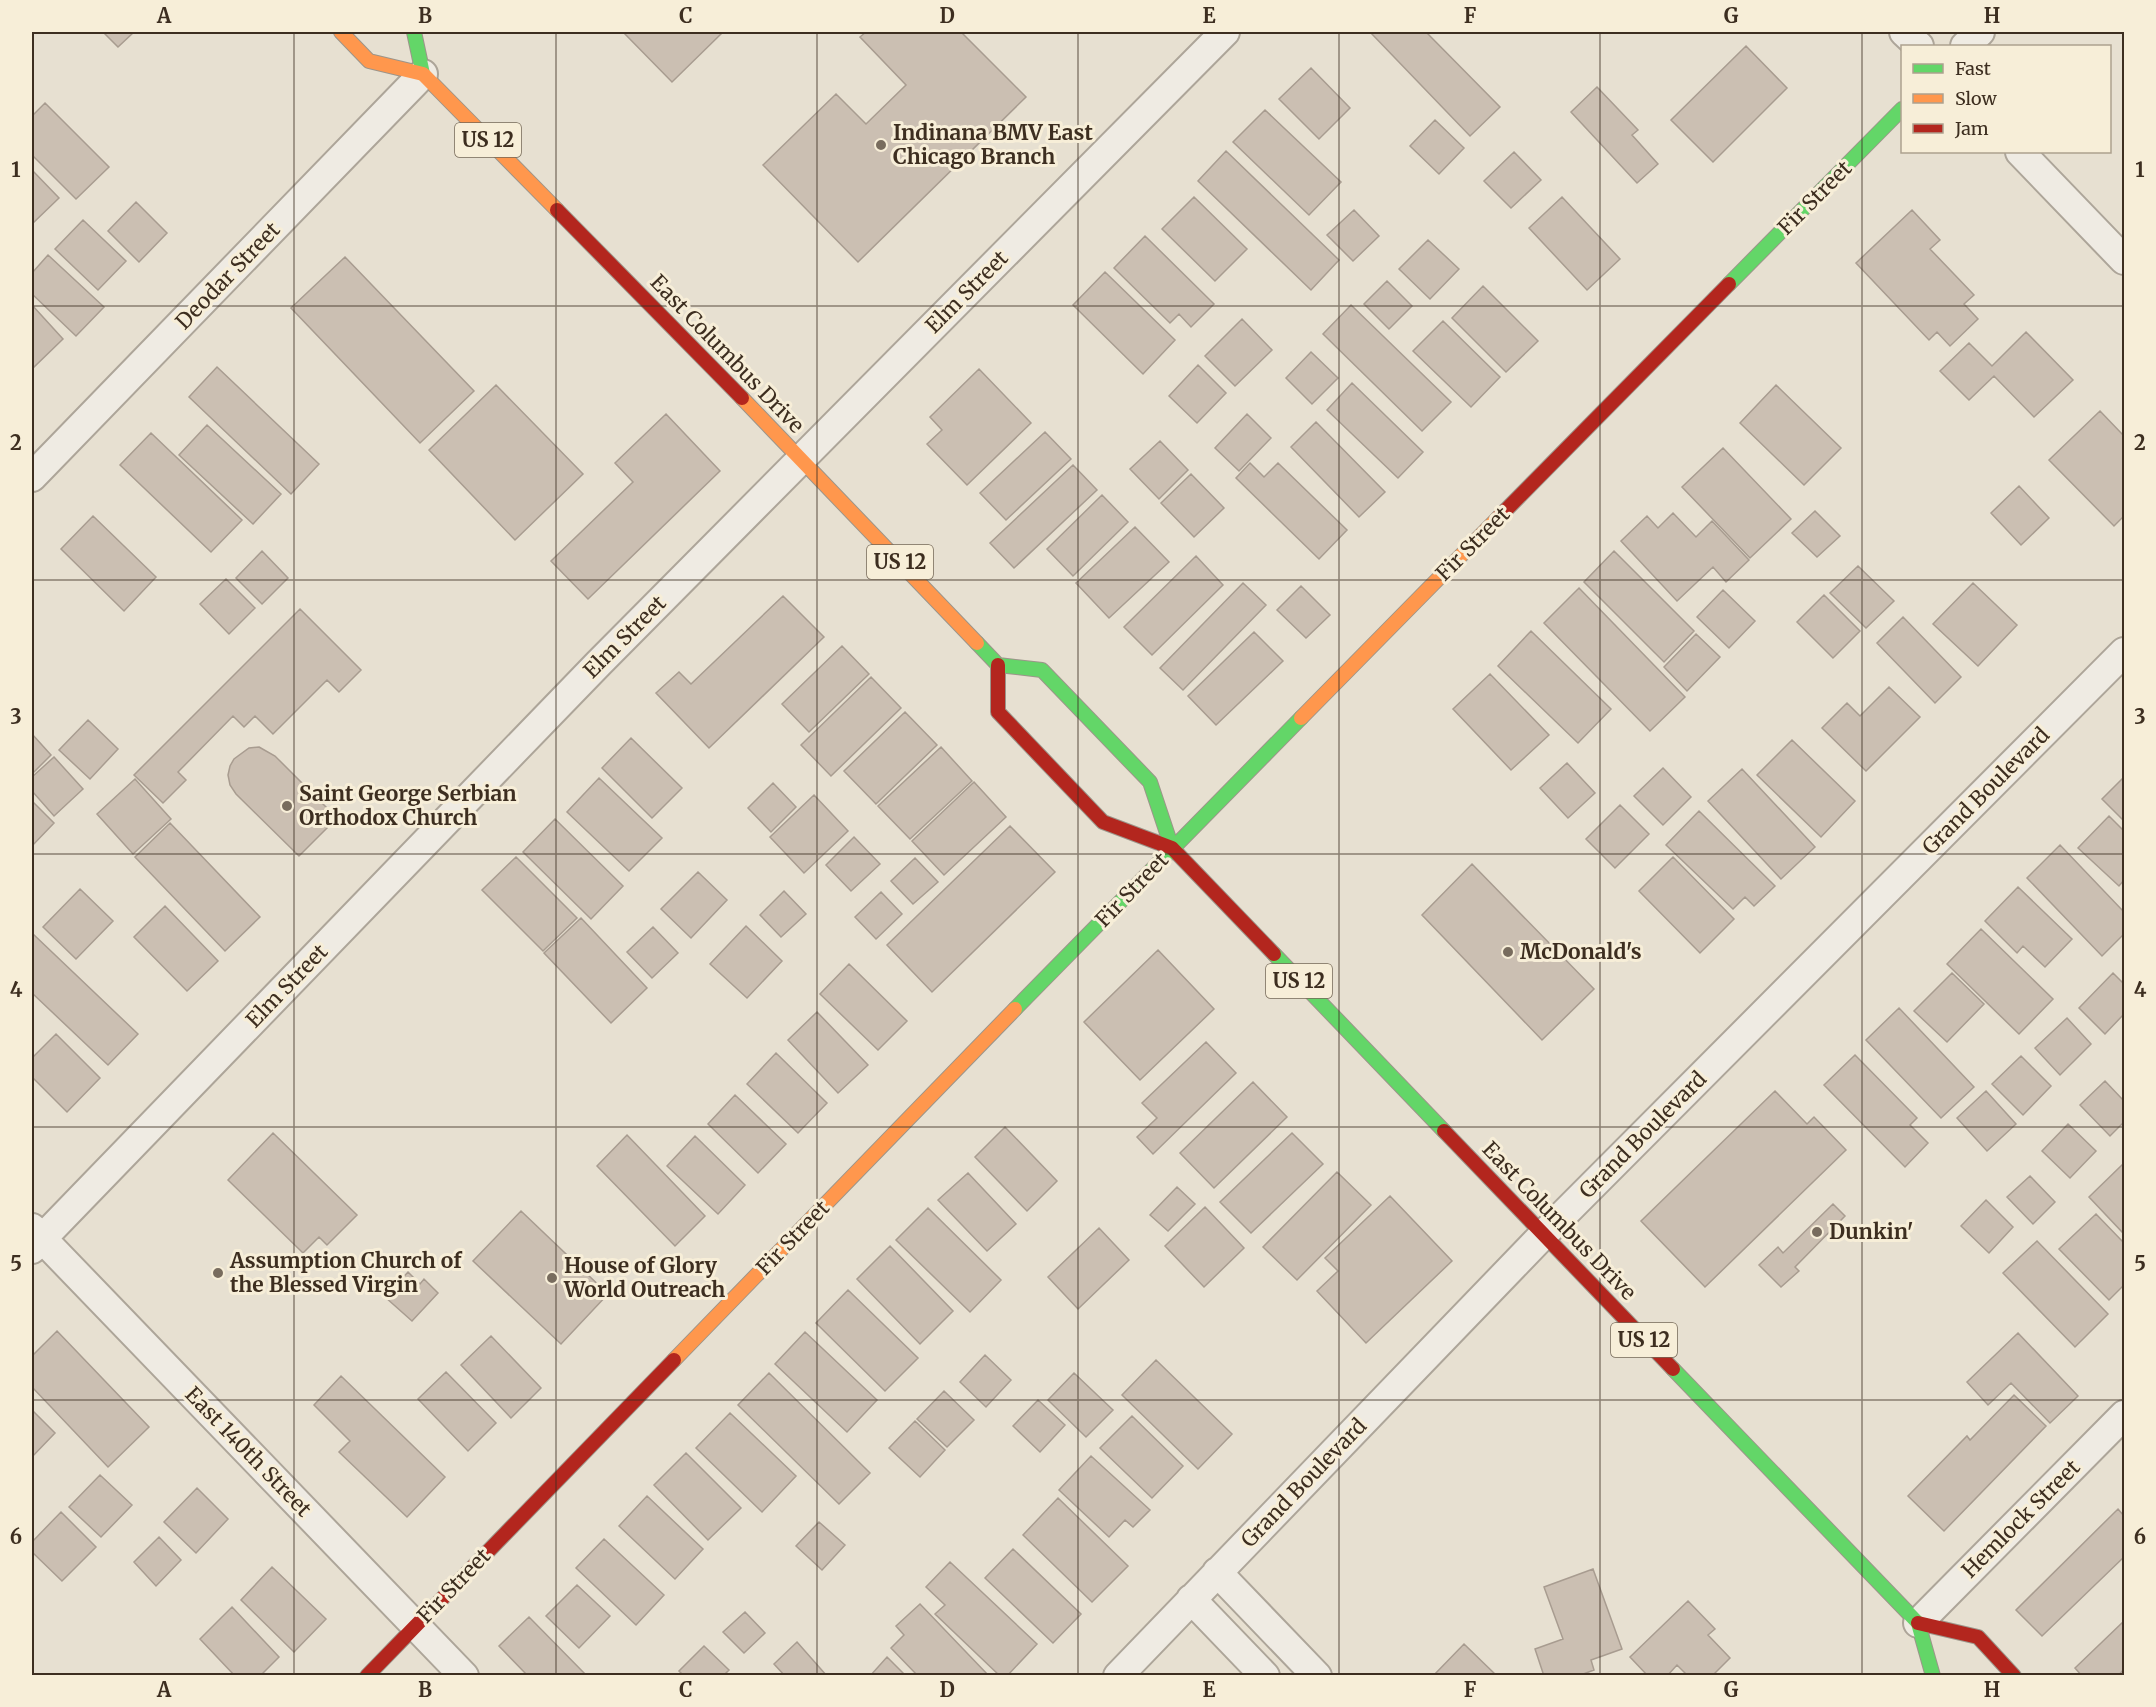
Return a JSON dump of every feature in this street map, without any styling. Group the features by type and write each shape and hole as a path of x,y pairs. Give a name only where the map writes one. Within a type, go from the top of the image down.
{"main road":[{"path":"341,32 369,61 423,74 414,32"},
{"name":"East Columbus Drive","path":"423,74 802,459 998,665 1042,670 1150,782 1172,848 1918,1623 1933,1676"},
{"name":"Fir Street","path":"367,1676 1172,848 1901,110"},
{"name":"East Columbus Drive","path":"998,665 998,712 1103,822 1172,848"},
{"path":"1918,1623 1978,1637 2014,1676"}],"street":[{"name":"Elm Street","path":"35,1238 598,664 1225,32"},
{"path":"1904,32 1918,45"},
{"path":"1966,45 1980,32"},
{"name":"Deodar Street","path":"32,477 423,74"},
{"path":"2021,153 2124,260"},
{"name":"Grand Boulevard","path":"1118,1676 1543,1235 2124,652"},
{"name":"East 140th Street","path":"35,1238 464,1676"},
{"name":"Hemlock Street","path":"1918,1623 2124,1415"},
{"path":"1217,1572 1317,1676"},
{"path":"1191,1599 1265,1676"}],"building":[{"path":"103,32 134,32 118,47"},
{"path":"623,32 723,32 672,82"},
{"name":"Indinana BMV East Chicago Branch","path":"866,32 961,32 1026,97 858,262 763,165 836,94 866,124 906,85 860,37"},
{"path":"1370,32 1426,32 1500,107 1470,136"},
{"path":"1746,46 1787,88 1713,162 1671,120"},
{"path":"1311,68 1350,108 1319,139 1279,99"},
{"path":"1597,87 1638,130 1632,135 1658,164 1637,183 1571,112"},
{"path":"45,103 109,167 76,199 32,155 32,116"},
{"path":"1265,110 1341,182 1309,215 1233,142"},
{"path":"1435,120 1464,148 1439,174 1410,146"},
{"path":"1226,151 1339,260 1311,290 1198,181"},
{"path":"1514,152 1541,180 1511,208 1484,181"},
{"path":"32,170 59,198 32,224"},
{"path":"1194,197 1247,249 1215,281 1162,229"},
{"path":"1562,197 1620,259 1587,290 1529,228"},
{"path":"136,202 167,233 139,262 108,231"},
{"path":"1354,210 1379,236 1353,261 1327,235"},
{"path":"1912,210 1940,240 1930,249 1974,295 1964,304 1978,319 1950,346 1937,332 1929,340 1856,263"},
{"path":"83,220 126,261 98,290 55,249"},
{"path":"1145,236 1214,304 1191,327 1179,314 1170,323 1114,268"},
{"path":"1428,240 1459,269 1430,299 1399,269"},
{"path":"48,255 104,307 76,336 32,294 32,273"},
{"path":"345,257 474,391 420,443 291,308"},
{"path":"1105,272 1175,340 1143,374 1073,305"},
{"path":"1387,281 1412,306 1389,329 1364,304"},
{"path":"1483,286 1538,341 1506,372 1452,318"},
{"path":"32,305 63,339 34,367 32,364"},
{"path":"1351,305 1451,402 1422,431 1323,334"},
{"path":"1242,319 1272,350 1235,386 1205,356"},
{"path":"1443,321 1500,377 1471,407 1413,351"},
{"path":"2026,332 2073,380 2034,417 1994,376 1969,400 1940,371 1969,343 1992,366"},
{"path":"1311,352 1338,378 1312,404 1286,378"},
{"path":"1198,365 1226,393 1197,423 1169,396"},
{"path":"217,367 319,464 291,494 189,397"},
{"path":"979,369 1031,423 967,485 927,444 942,430 930,417"},
{"path":"1352,383 1423,452 1398,478 1327,410"},
{"path":"496,385 583,474 515,540 429,450"},
{"path":"1776,385 1841,448 1804,485 1740,423"},
{"path":"2100,411 2124,436 2124,516 2114,526 2049,460"},
{"path":"666,414 720,471 588,599 551,561 633,482 615,463"},
{"path":"1247,414 1271,438 1239,471 1215,448"},
{"path":"1316,422 1385,492 1359,517 1291,447"},
{"path":"207,425 281,494 253,524 179,455"},
{"path":"1045,432 1071,459 1006,520 980,493"},
{"path":"151,433 242,520 211,552 120,465"},
{"path":"1160,441 1188,470 1159,499 1130,469"},
{"path":"1723,448 1791,519 1750,558 1682,487"},
{"path":"1250,463 1264,477 1278,463 1347,530 1319,559 1236,478"},
{"path":"1073,465 1097,490 1014,568 990,543"},
{"path":"1191,474 1224,508 1194,537 1161,503"},
{"path":"2019,486 2049,518 2021,545 1991,513"},
{"path":"1102,495 1128,522 1073,576 1047,549"},
{"path":"1815,511 1840,536 1817,557 1792,533"},
{"path":"1673,513 1696,537 1712,521 1749,560 1726,582 1713,567 1677,601 1621,541 1647,516 1658,528"},
{"path":"93,516 156,577 124,611 61,549"},
{"path":"1135,527 1169,562 1109,618 1076,583"},
{"path":"262,551 288,578 262,604 236,578"},
{"path":"1614,551 1694,631 1664,662 1584,582"},
{"path":"1196,556 1223,585 1152,655 1124,627"},
{"path":"1858,566 1894,601 1866,628 1830,593"},
{"path":"226,579 255,608 229,634 200,604"},
{"path":"1243,583 1266,605 1183,690 1160,668"},
{"path":"1973,583 2017,625 1978,666 1933,624"},
{"path":"1301,586 1330,615 1306,638 1277,610"},
{"path":"1579,588 1685,697 1650,731 1544,623"},
{"path":"1723,590 1755,621 1729,648 1697,617"},
{"path":"1824,595 1860,631 1833,658 1797,622"},
{"path":"783,596 824,637 709,748 656,693 679,672 691,684"},
{"path":"300,609 361,670 339,692 327,680 273,734 255,716 244,727 233,716 178,772 186,780 163,803 134,775"},
{"path":"1903,617 1961,677 1935,703 1877,643"},
{"path":"1531,631 1611,709 1578,743 1498,666"},
{"path":"1254,632 1283,661 1216,725 1188,696"},
{"path":"1696,634 1720,657 1687,691 1664,667"},
{"path":"842,646 869,674 809,732 782,704"},
{"path":"1490,674 1549,735 1511,770 1453,709"},
{"path":"871,677 901,708 831,776 801,745"},
{"path":"1889,687 1920,717 1866,771 1822,728 1847,703 1860,716"},
{"path":"905,712 937,745 876,804 844,771"},
{"path":"88,720 118,749 90,779 59,750"},
{"path":"32,734 51,755 32,774"},
{"path":"631,738 682,788 652,818 602,768"},
{"path":"1792,740 1855,801 1821,837 1757,775"},
{"name":"Saint George Serbian Orthodox Church","path":"259,747 275,756 337,818 299,856 236,794 230,785 228,775 234,759 249,748"},
{"path":"941,747 972,781 910,839 878,806"},
{"path":"54,757 83,789 54,816 32,791 32,777"},
{"path":"1567,763 1595,793 1568,818 1540,788"},
{"path":"1663,768 1691,797 1663,825 1634,796"},
{"path":"1742,769 1815,847 1781,879 1708,801"},
{"path":"2124,777 2124,821 2102,799"},
{"path":"599,778 662,838 629,871 567,812"},
{"path":"135,779 171,819 133,854 97,814"},
{"path":"974,782 1006,817 944,875 912,841"},
{"path":"773,783 796,807 771,832 748,808"},
{"path":"814,795 848,831 804,873 770,837"},
{"path":"32,801 54,823 32,846"},
{"path":"1620,805 1649,834 1615,868 1586,839"},
{"path":"1699,811 1775,886 1754,906 1745,897 1733,909 1666,845"},
{"path":"2109,816 2124,831 2124,880 2119,886 2078,848"},
{"path":"555,819 623,886 591,919 523,852"},
{"path":"170,823 260,917 225,951 135,857"},
{"path":"1010,826 1055,872 932,992 887,945"},
{"path":"854,837 880,864 851,891 826,865"},
{"path":"2060,845 2124,912 2124,934 2102,956 2027,878"},
{"path":"516,857 577,918 543,951 482,890"},
{"path":"1673,857 1734,919 1700,953 1639,891"},
{"path":"915,858 938,882 913,904 891,881"},
{"name":"McDonald's","path":"1472,864 1594,989 1542,1040 1422,915"},
{"path":"698,872 727,900 691,938 661,909"},
{"path":"2018,887 2072,939 2045,967 2023,946 2017,953 1985,921"},
{"path":"80,889 113,921 76,959 43,927"},
{"path":"784,891 806,914 781,937 760,915"},
{"path":"881,892 902,914 876,939 855,917"},
{"path":"165,906 218,961 187,991 134,937"},
{"path":"581,918 647,988 611,1023 544,953"},
{"path":"746,926 782,961 747,998 710,964"},
{"path":"653,927 678,953 652,978 627,952"},
{"path":"1981,929 2053,999 2019,1034 1947,964"},
{"path":"32,933 138,1034 108,1065 32,993"},
{"path":"1158,950 1214,1009 1140,1080 1084,1022"},
{"path":"849,964 907,1021 878,1050 820,994"},
{"path":"1952,973 1984,1004 1947,1042 1914,1011"},
{"path":"2113,973 2124,984 2124,1014 2105,1034 2079,1008"},
{"path":"1899,1008 1974,1087 1941,1118 1866,1040"},
{"path":"817,1012 868,1065 838,1093 788,1040"},
{"path":"2067,1018 2091,1044 2060,1075 2035,1048"},
{"path":"56,1034 100,1078 67,1112 32,1077 32,1058"},
{"path":"1206,1042 1236,1073 1153,1154 1137,1137 1157,1118 1142,1103"},
{"path":"776,1053 827,1103 798,1133 747,1084"},
{"path":"1855,1055 1917,1118 1910,1125 1928,1143 1905,1167 1824,1085"},
{"path":"2021,1056 2051,1086 2023,1115 1992,1084"},
{"path":"2105,1081 2124,1101 2124,1122 2110,1136 2080,1105"},
{"path":"1253,1082 1287,1117 1214,1188 1180,1153"},
{"path":"1775,1091 1807,1124 1814,1117 1846,1150 1705,1287 1641,1221"},
{"path":"1986,1091 2016,1124 1987,1151 1957,1118"},
{"path":"735,1095 786,1144 758,1173 708,1124"},
{"path":"2068,1124 2096,1151 2070,1178 2042,1151"},
{"path":"1005,1127 1057,1181 1027,1211 975,1157"},
{"path":"273,1133 357,1215 327,1245 319,1237 303,1253 228,1180"},
{"path":"1292,1133 1323,1164 1251,1233 1220,1202"},
{"path":"627,1135 705,1216 675,1246 597,1166"},
{"path":"695,1136 745,1185 718,1214 667,1166"},
{"path":"2123,1164 2124,1166 2124,1234 2089,1197"},
{"path":"1337,1172 1371,1205 1297,1280 1263,1247"},
{"path":"968,1173 1016,1224 987,1251 938,1200"},
{"path":"2030,1176 2055,1202 2033,1224 2007,1197"},
{"path":"1177,1187 1195,1204 1168,1231 1150,1215"},
{"path":"1390,1196 1452,1261 1366,1343 1317,1291 1338,1271 1325,1258"},
{"path":"1986,1200 2013,1227 1989,1253 1961,1226"},
{"name":"Dunkin'","path":"1833,1204 1845,1216 1795,1267 1799,1271 1781,1287 1759,1265 1778,1247 1783,1253"},
{"path":"1205,1207 1244,1248 1204,1287 1165,1246"},
{"path":"928,1208 1001,1280 970,1312 896,1240"},
{"path":"521,1211 608,1294 561,1344 473,1261"},
{"path":"2096,1214 2124,1243 2124,1285 2109,1300 2059,1249"},
{"path":"1099,1228 1129,1260 1078,1309 1048,1277"},
{"path":"2037,1241 2108,1314 2075,1347 2003,1273"},
{"path":"890,1246 953,1311 920,1344 857,1279"},
{"path":"408,1272 420,1284 424,1279 438,1293 412,1321 385,1297"},
{"path":"848,1290 918,1358 885,1391 816,1323"},
{"path":"57,1331 149,1427 108,1467 32,1387 32,1356"},
{"path":"805,1332 877,1400 847,1432 775,1364"},
{"path":"2018,1333 2078,1396 2050,1423 2011,1383 1988,1405 1967,1382"},
{"path":"491,1336 541,1388 511,1418 461,1365"},
{"path":"985,1355 1011,1380 986,1407 960,1382"},
{"path":"1156,1360 1232,1434 1198,1469 1122,1395"},
{"path":"446,1372 496,1423 468,1451 418,1399"},
{"path":"769,1373 870,1473 839,1504 738,1405"},
{"path":"1074,1373 1113,1410 1086,1437 1048,1400"},
{"path":"341,1376 445,1477 407,1517 339,1452 350,1441 314,1405"},
{"path":"944,1391 974,1420 947,1447 917,1419"},
{"path":"2014,1395 2046,1426 1944,1531 1908,1496 1967,1436 1970,1440"},
{"path":"1038,1400 1065,1425 1040,1452 1013,1426"},
{"path":"32,1410 55,1433 32,1457"},
{"path":"730,1413 796,1476 762,1512 696,1448"},
{"path":"1132,1416 1183,1466 1152,1498 1100,1448"},
{"path":"915,1421 945,1450 920,1477 889,1448"},
{"path":"686,1453 741,1508 708,1540 654,1485"},
{"path":"1091,1456 1150,1510 1133,1527 1125,1520 1109,1537 1059,1490"},
{"path":"100,1475 132,1505 101,1537 69,1507"},
{"path":"197,1488 228,1519 196,1553 164,1522"},
{"path":"647,1496 703,1549 675,1579 619,1526"},
{"path":"1058,1498 1128,1566 1092,1602 1023,1535"},
{"path":"2118,1509 2124,1516 2124,1557 2042,1636 2016,1610"},
{"path":"61,1512 96,1547 62,1581 32,1552 32,1542"},
{"path":"819,1522 845,1545 822,1570 796,1546"},
{"path":"159,1537 181,1560 156,1586 134,1562"},
{"path":"604,1539 664,1595 636,1625 576,1568"},
{"path":"1013,1549 1081,1614 1053,1643 985,1578"},
{"path":"950,1562 1037,1644 1007,1676 1000,1676 935,1614 945,1605 926,1587"},
{"path":"272,1567 326,1619 294,1652 241,1600"},
{"path":"1593,1569 1622,1649 1591,1660 1594,1670 1578,1676 1544,1676 1535,1649 1563,1639 1544,1587"},
{"path":"577,1585 610,1616 579,1648 546,1616"},
{"path":"1688,1601 1715,1629 1708,1635 1730,1658 1712,1676 1688,1676 1677,1665 1667,1676 1648,1676 1630,1657"},
{"path":"920,1604 989,1676 918,1676 891,1648 904,1635 896,1626"},
{"path":"232,1607 279,1657 260,1676 235,1676 200,1639"},
{"path":"745,1612 765,1633 744,1653 723,1632"},
{"path":"529,1617 587,1676 528,1676 499,1646"},
{"path":"2124,1621 2124,1669 2118,1676 2082,1676 2075,1668"},
{"path":"797,1642 827,1676 785,1676 774,1664"},
{"path":"1464,1644 1497,1676 1433,1676"},
{"path":"704,1646 729,1670 723,1676 684,1676 679,1671"},
{"path":"887,1657 906,1676 870,1676"}],"traffic: fast":[{"path":"414,32 423,74"},
{"path":"1729,284 1901,110"},
{"path":"977,643 998,665 1042,670 1150,782 1172,848"},
{"path":"1015,1009 1301,718"},
{"path":"1274,954 1444,1131"},
{"path":"1673,1369 1918,1623 1933,1676"}],"traffic: slow":[{"path":"341,32 369,61 423,74 557,210"},
{"path":"742,398 977,643"},
{"path":"1301,718 1499,517"},
{"path":"674,1360 1015,1009"}],"traffic: jam":[{"path":"557,210 742,398"},
{"path":"1499,517 1729,284"},
{"path":"998,665 998,712 1103,822 1172,848 1274,954"},
{"path":"1444,1131 1673,1369"},
{"path":"367,1676 674,1360"},
{"path":"1918,1623 1978,1637 2014,1676"}],"place":[{"name":"Indinana BMV East Chicago Branch","path":"881,145"},
{"name":"Saint George Serbian Orthodox Church","path":"287,806"},
{"name":"McDonald's","path":"1508,952"},
{"name":"Dunkin'","path":"1817,1232"},
{"name":"Assumption Church of the Blessed Virgin","path":"218,1273"},
{"name":"House of Glory World Outreach","path":"552,1278"}]}
